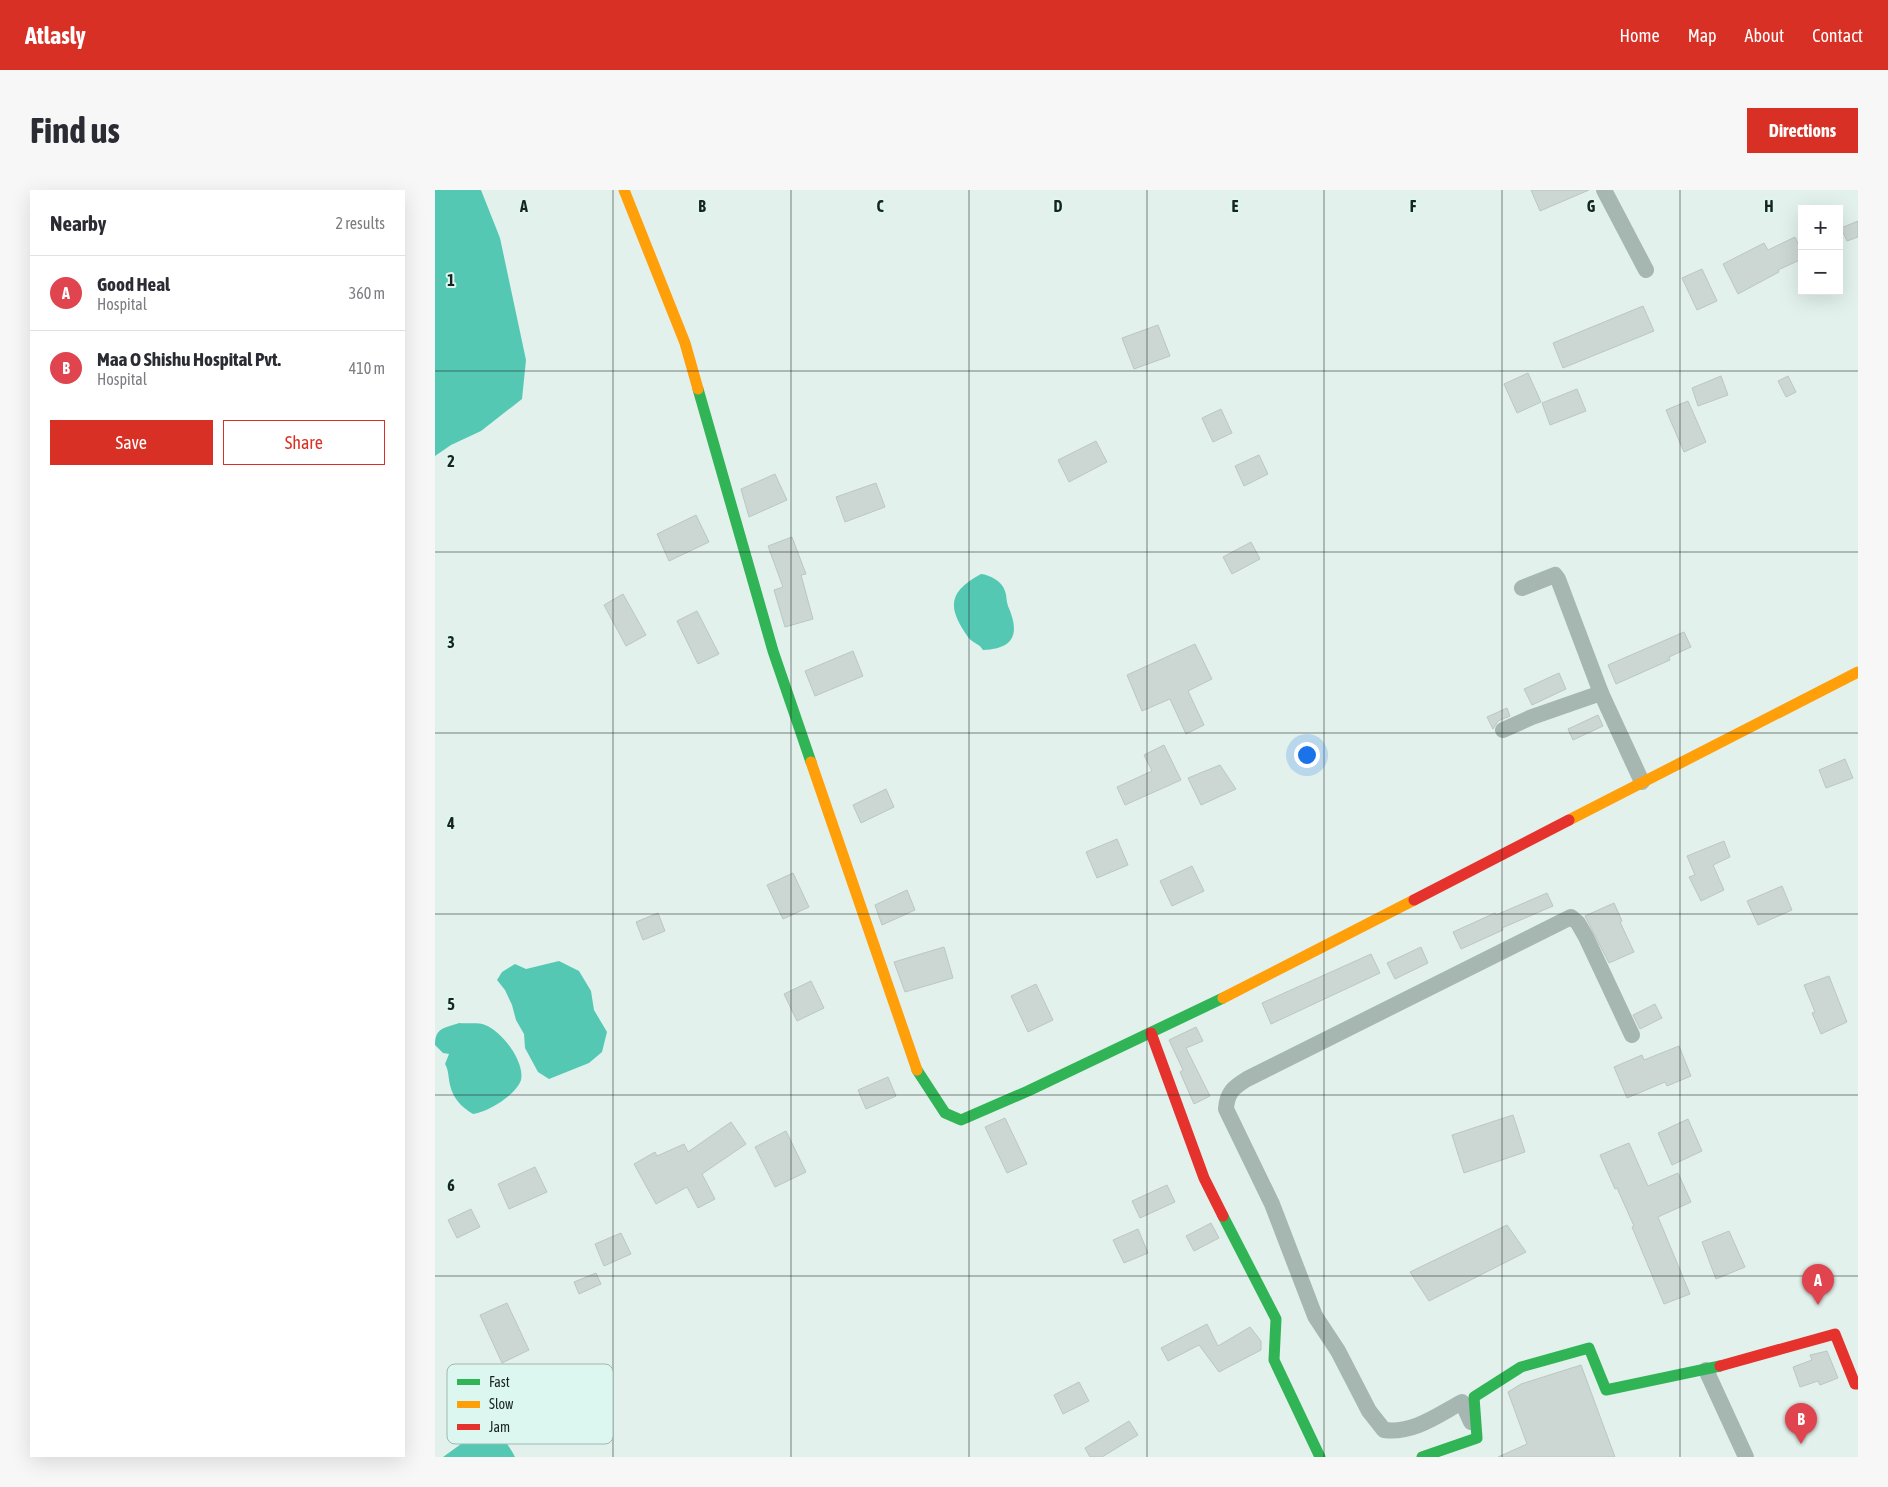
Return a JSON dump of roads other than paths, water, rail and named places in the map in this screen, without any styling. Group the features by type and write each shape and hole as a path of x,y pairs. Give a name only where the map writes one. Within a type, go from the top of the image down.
{"street":[{"path":"624,190 685,343 773,651 916,1068 945,1113 961,1120 1028,1092 1199,1010 1858,672"},
{"path":"1604,190 1646,270"},
{"path":"1522,588 1549,576 1555,575 1558,579 1601,693 1642,782"},
{"path":"1503,730 1532,717 1601,693"},
{"path":"1477,1438 1463,1402 1415,1427 1397,1432 1384,1430 1369,1411 1338,1351 1315,1316 1272,1204 1225,1109 1226,1098 1237,1086 1247,1079 1571,916 1578,923 1586,937 1632,1035"},
{"path":"1151,1033 1204,1178 1277,1319 1274,1360 1320,1457"},
{"path":"1477,1438 1474,1397 1521,1367 1589,1348 1606,1390 1706,1370 1835,1334 1855,1384 1858,1384"},
{"path":"1706,1370 1746,1457"},
{"path":"1422,1457 1477,1438"}],"place":[{"name":"Good Heal","path":"1818,1305"},
{"name":"Maa O Shishu Hospital Pvt.","path":"1801,1444"}]}
